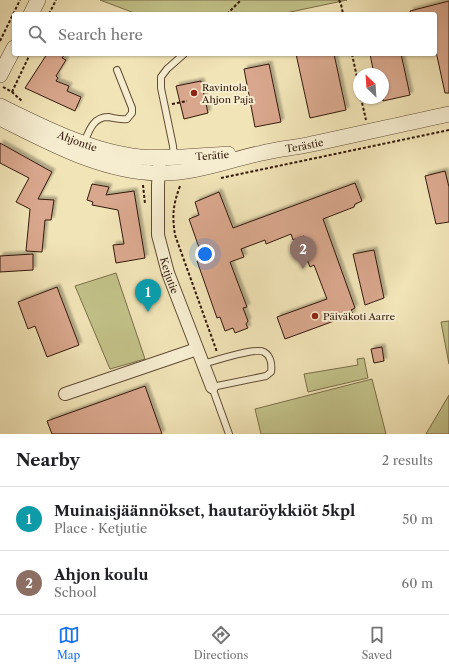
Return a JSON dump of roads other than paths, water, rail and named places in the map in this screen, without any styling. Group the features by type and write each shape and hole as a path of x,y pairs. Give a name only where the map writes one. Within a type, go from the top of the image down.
{"street":[{"path":"32,12 38,0"},
{"path":"0,75 12,52"},
{"name":"Ahjontie","path":"0,106 37,123 109,166 134,170 159,179"},
{"name":"Terästie","path":"159,179 263,152 306,145 449,114"},
{"name":"Ahjontie","path":"0,118 81,149 113,151 139,156 167,158"},
{"name":"Terätie","path":"167,158 263,152"},
{"name":"Ketjutie","path":"167,158 159,179 158,235 168,273 212,387"},
{"path":"65,394 197,349"}],"lane":[{"path":"167,158 173,146 161,88 162,77 167,68 182,56"},
{"path":"81,149 90,128 97,120 109,117 127,119 132,113 132,108 117,70"},
{"path":"203,364 260,351 265,353 270,358 272,365 271,372 266,376 212,387 229,434"}],"place":[{"name":"Ravintola Ahjon Paja","path":"194,93"},
{"name":"Ahjon koulu","path":"303,269"},
{"name":"Muinaisjäännökset, hautaröykkiöt 5kpl","path":"148,312"},
{"name":"Päiväkoti Aarre","path":"315,316"}]}
